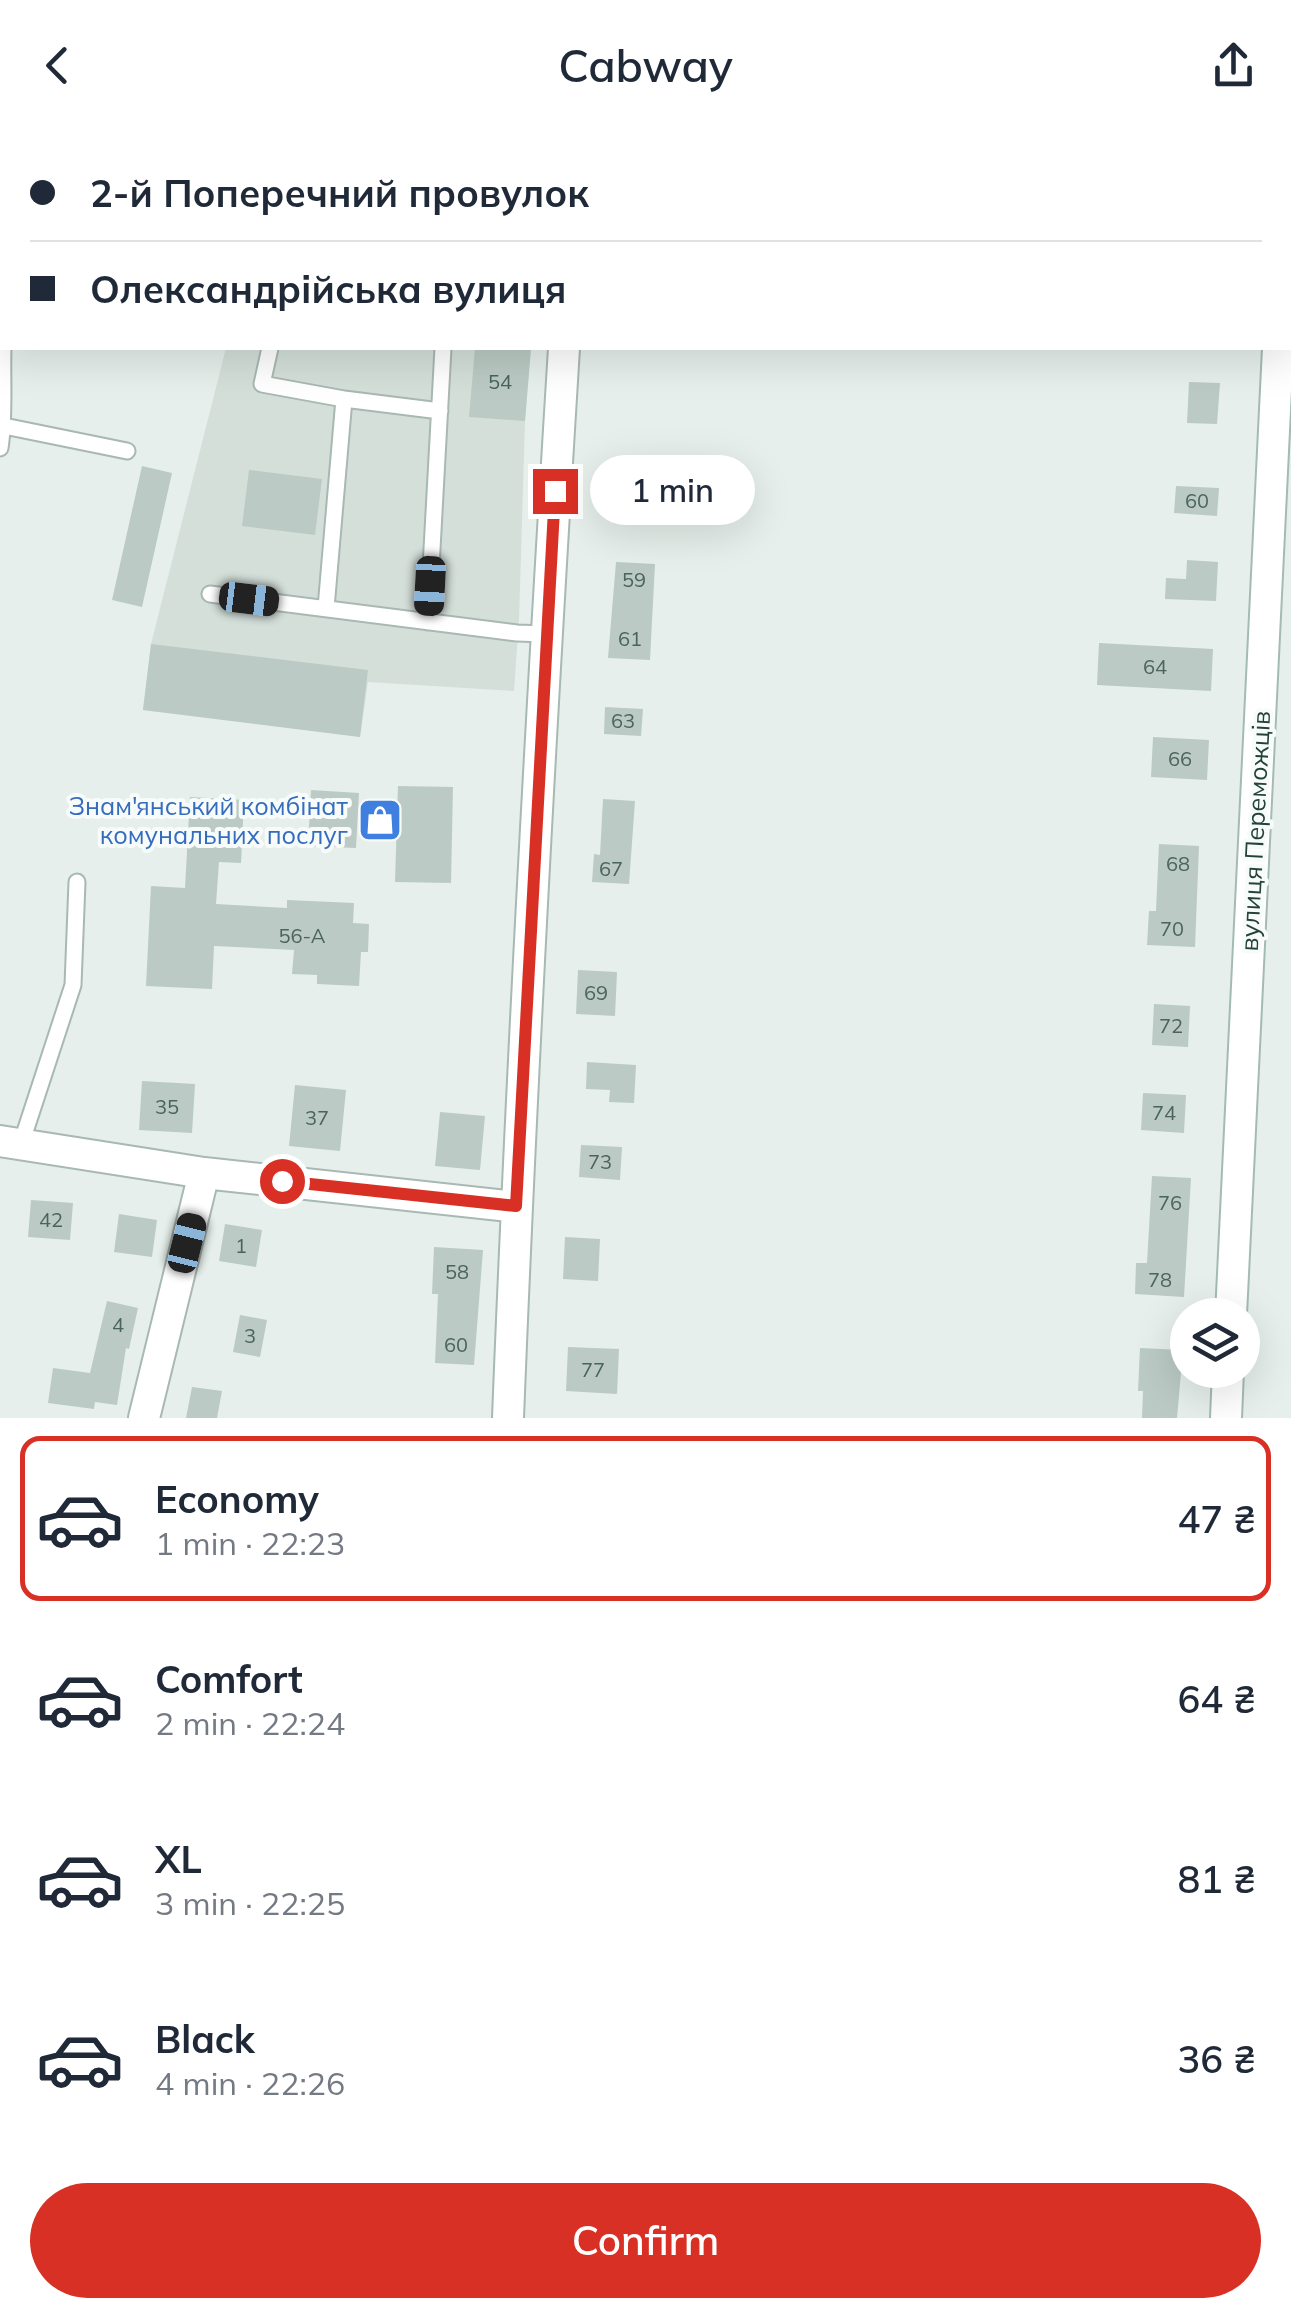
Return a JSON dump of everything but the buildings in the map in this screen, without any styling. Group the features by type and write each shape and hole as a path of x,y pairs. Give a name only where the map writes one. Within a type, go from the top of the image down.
{"street":[{"path":"508,1418 516,1206 564,350"},
{"name":"вулиця Переможців","path":"1232,1298 1282,452 1278,350"},
{"path":"11,1143 204,1173 516,1206"},
{"path":"144,1418 204,1173"},
{"path":"1226,1418 1227,1388"}],"lane":[{"path":"0,448 4,426 3,350"},
{"path":"270,350 262,384 440,411"},
{"path":"428,622 443,350"},
{"path":"326,608 344,399"},
{"path":"4,426 127,452"},
{"path":"210,594 546,634"},
{"path":"11,1143 73,985 77,882"}],"shaded area":[{"path":"225,350 531,350 514,691 368,682 360,737 143,710 151,644"}],"place":[{"name":"Знам'янський комбінат комунальних послуг","path":"380,820"}],"route":[{"path":"282,1181 516,1206 555,491"}]}
